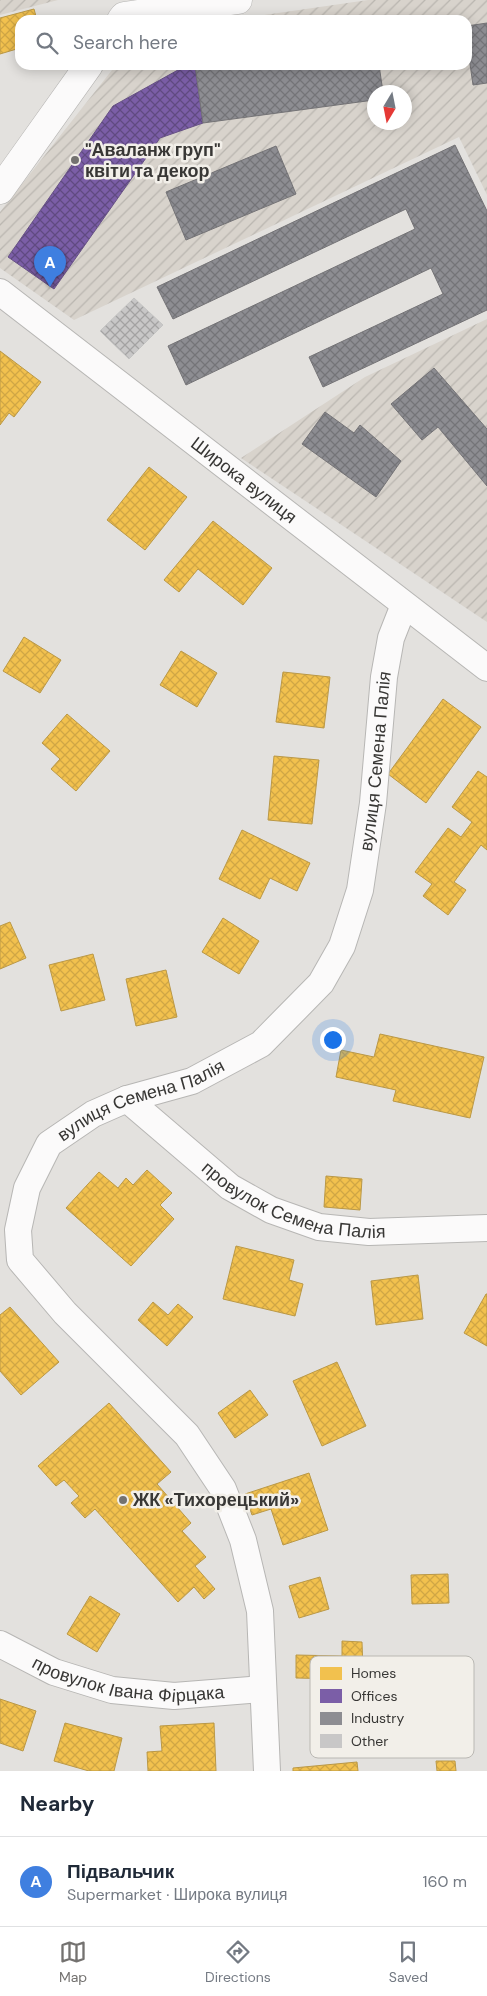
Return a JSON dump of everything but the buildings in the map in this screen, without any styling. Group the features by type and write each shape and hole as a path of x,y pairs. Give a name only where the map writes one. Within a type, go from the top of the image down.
{"street":[{"path":"122,12 238,0"},
{"path":"0,190 85,70"},
{"name":"Широка вулиця","path":"0,292 487,668"},
{"name":"вулиця Семена Палія","path":"267,1771 260,1611 243,1540 223,1489 186,1435 65,1313 20,1260 18,1230 27,1188 50,1144 93,1114 127,1099 192,1081 261,1044 320,983 342,946 360,890 373,803 384,677 391,638 404,605"},
{"name":"провулок Семена Палія","path":"127,1099 230,1187 271,1210 319,1227 368,1232 487,1228"},
{"name":"провулок Івана Фірцака","path":"0,1644 54,1672 112,1690 174,1696 262,1689"}],"shaded area":[{"path":"0,0 58,0 0,15"},
{"path":"368,0 487,0 487,195 459,137 74,320 0,268 0,212 112,70 472,70 472,15 264,15"},
{"path":"487,319 487,622 241,458 365,377"}],"place":[{"name":"\"Аваланж груп\" квіти та декор","path":"75,160"},
{"name":"Підвальчик","path":"50,287"},
{"name":"ЖК «Тихорецький»","path":"123,1500"}]}
